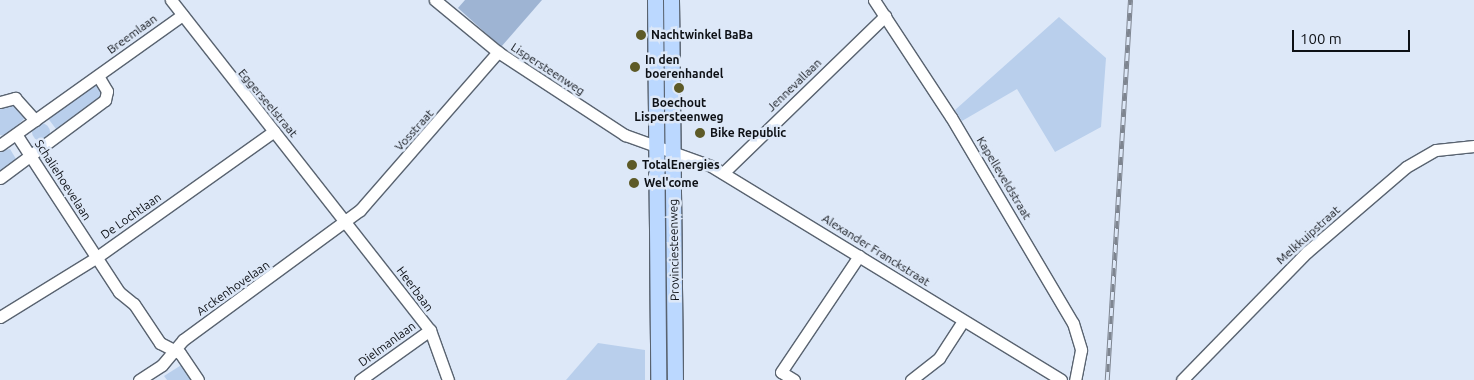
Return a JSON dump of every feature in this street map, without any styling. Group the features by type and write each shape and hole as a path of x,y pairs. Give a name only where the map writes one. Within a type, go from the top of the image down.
{"main road":[{"name":"Provinciesteenweg","path":"654,0 658,380"},
{"name":"Provinciesteenweg","path":"671,0 675,380"}],"street":[{"name":"Eggerseelstraat","path":"171,0 347,221"},
{"name":"Lispersteenweg","path":"435,0 498,52 625,135 672,152"},
{"name":"Kapelleveldstraat","path":"874,0 951,117 1073,323 1081,350 1075,380"},
{"name":"Breemlaan","path":"0,145 182,15"},
{"name":"Jennevallaan","path":"723,173 885,16"},
{"name":"Vosstraat","path":"347,221 498,52"},
{"path":"0,178 105,100 107,91 98,76"},
{"path":"0,102 15,98 35,120"},
{"name":"De Lochtlaan","path":"0,317 97,257 274,130"},
{"name":"Schaliehoevelaan","path":"16,134 97,257 160,343 174,350 198,380"},
{"name":"Melkkuipstraat","path":"1182,380 1307,252 1406,167 1436,150 1474,146"},
{"name":"Alexander Franckstraat","path":"672,152 723,173 1061,380"},
{"name":"Heerbaan","path":"347,221 430,330 448,380"},
{"name":"Arckenhovelaan","path":"139,380 162,365 174,350 347,221"},
{"path":"794,380 781,372 859,256"},
{"path":"911,380 940,358 963,321"},
{"name":"Dielmanlaan","path":"360,380 430,330"}],"shaded area":[{"path":"465,0 542,0 501,47 458,8"},
{"path":"1059,17 1106,58 1101,127 1055,152 1017,89 962,121 955,110"},
{"path":"94,84 101,88 101,96 56,129 47,117"},
{"path":"9,102 16,103 26,117 6,136 0,135 0,108"},
{"path":"37,123 45,123 50,128 48,139 37,141 32,136 32,128"},
{"path":"10,149 16,159 0,174 0,151"},
{"path":"598,343 645,350 645,380 566,380"},
{"path":"183,364 193,380 167,380 164,376"}],"railway":[{"path":"1107,380 1130,0"}],"place":[{"name":"Nachtwinkel BaBa","path":"641,35"},
{"name":"In den boerenhandel","path":"635,67"},
{"name":"Boechout Lispersteenweg","path":"679,88"},
{"name":"Bike Republic","path":"700,133"},
{"name":"TotalEnergies","path":"632,165"},
{"name":"Wel'come","path":"634,183"}]}
